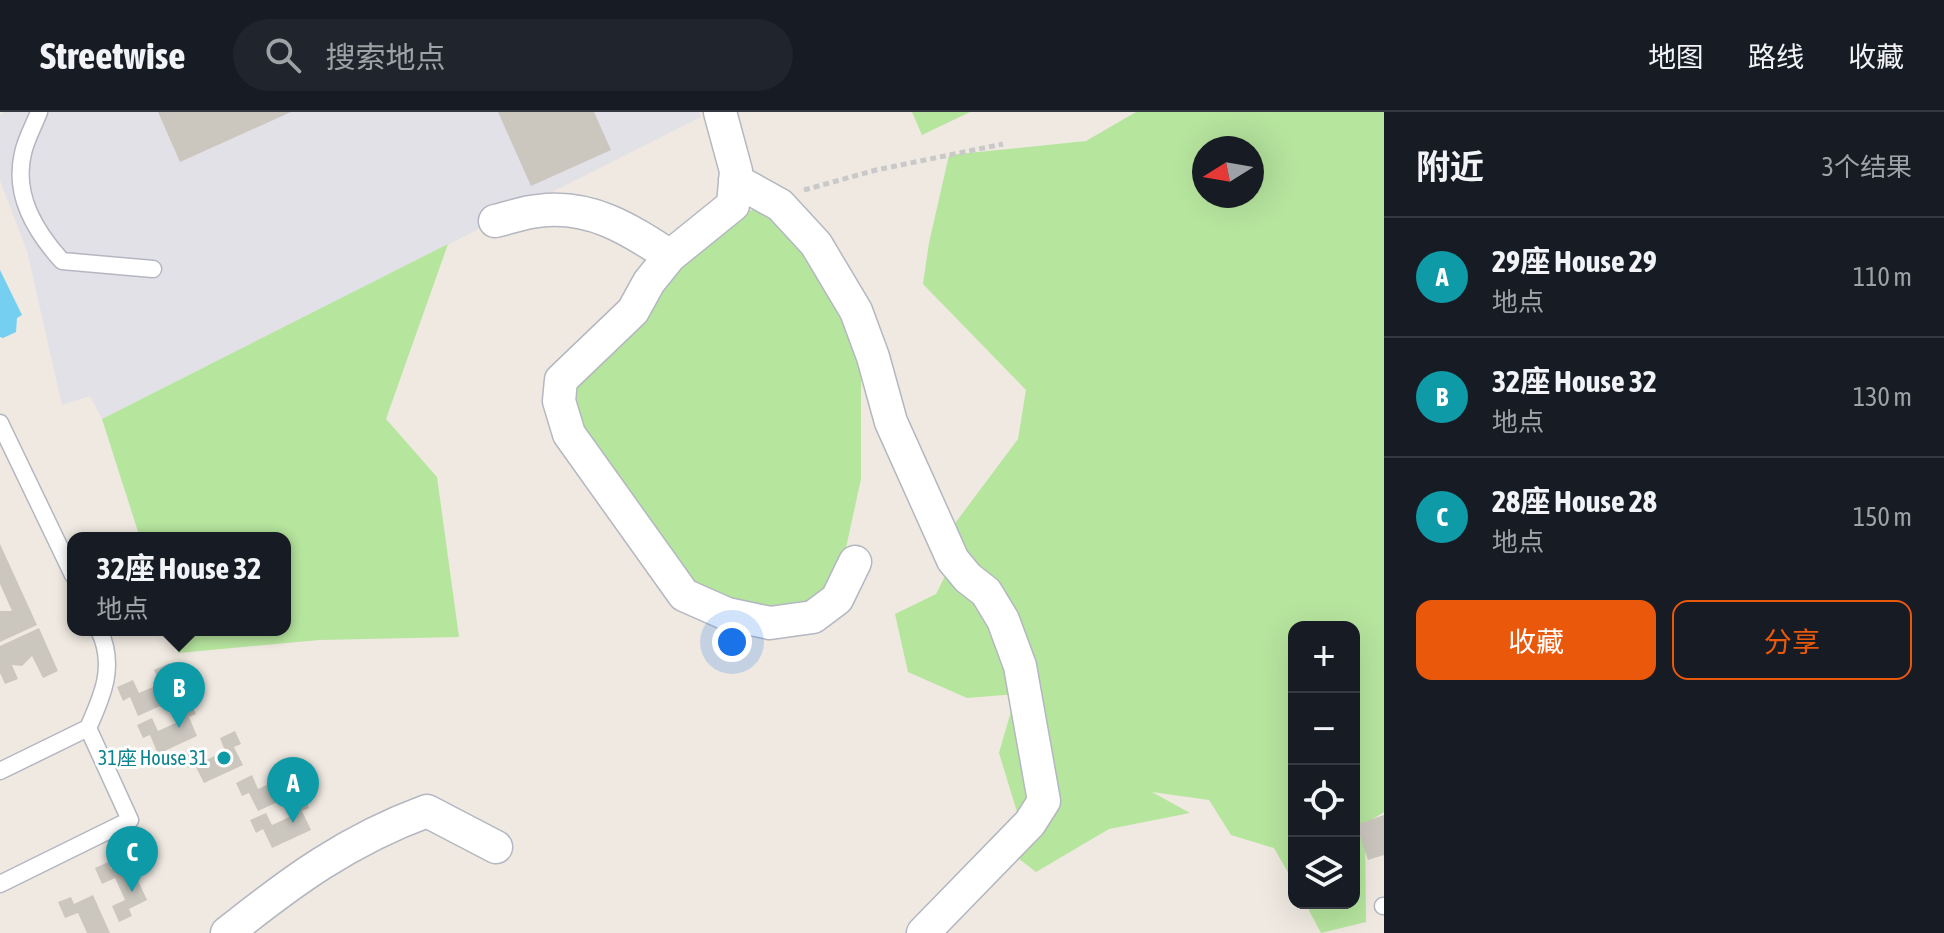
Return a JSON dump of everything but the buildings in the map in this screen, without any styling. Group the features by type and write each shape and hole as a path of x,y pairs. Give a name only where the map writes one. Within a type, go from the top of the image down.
{"street":[{"path":"720,112 736,171 733,205 670,256 649,282 633,311 561,380 559,401 569,434 684,595 727,614 770,623 813,617 837,599 855,562"},
{"path":"735,180 780,205 816,244 856,311 891,422 953,560 968,578 986,592 998,611 1020,666 1044,801 1030,823 923,933"},
{"path":"495,221 538,210 585,212 624,226 670,256"},
{"path":"227,933 325,859 390,824 427,811 496,847"}],"lane":[{"path":"39,112 22,154 21,192 41,237 62,261 153,269"},
{"path":"0,423 67,563"},
{"path":"0,771 88,728 101,700 109,671 102,636"},
{"path":"0,884 130,820 88,728"}],"path":[{"path":"768,198 876,170 1003,144"}],"shaded area":[{"path":"3,112 699,112 701,117 102,419 90,396 62,405 27,251 0,181 0,116"}],"green space":[{"path":"912,112 970,112 922,135"},
{"path":"1136,112 1384,112 1384,812 1365,824 1366,922 1321,933 1308,909 1360,909 1360,621 1288,621 1288,872 1274,848 1231,835 1209,800 1152,792 1190,813 1109,829 1036,872 1005,848 1017,812 999,753 1016,694 967,698 908,672 895,614 936,594 953,560 953,526 1018,439 1026,390 923,284 949,155 1086,141"},
{"path":"762,209 806,252 844,317 861,361 861,479 844,557 827,591 808,605 771,610 731,602 693,584 581,428 572,400 574,386 679,265 745,211"},
{"path":"448,244 386,419 437,477 459,637 319,640 178,653 178,636 291,636 291,532 138,532 102,419"}],"water":[{"path":"0,270 22,315 17,318 16,332 3,338 0,337"}],"place":[{"name":"32座 House 32","path":"179,728"},
{"name":"31座 House 31","path":"224,758"},
{"name":"29座 House 29","path":"293,823"},
{"name":"28座 House 28","path":"132,892"}]}
